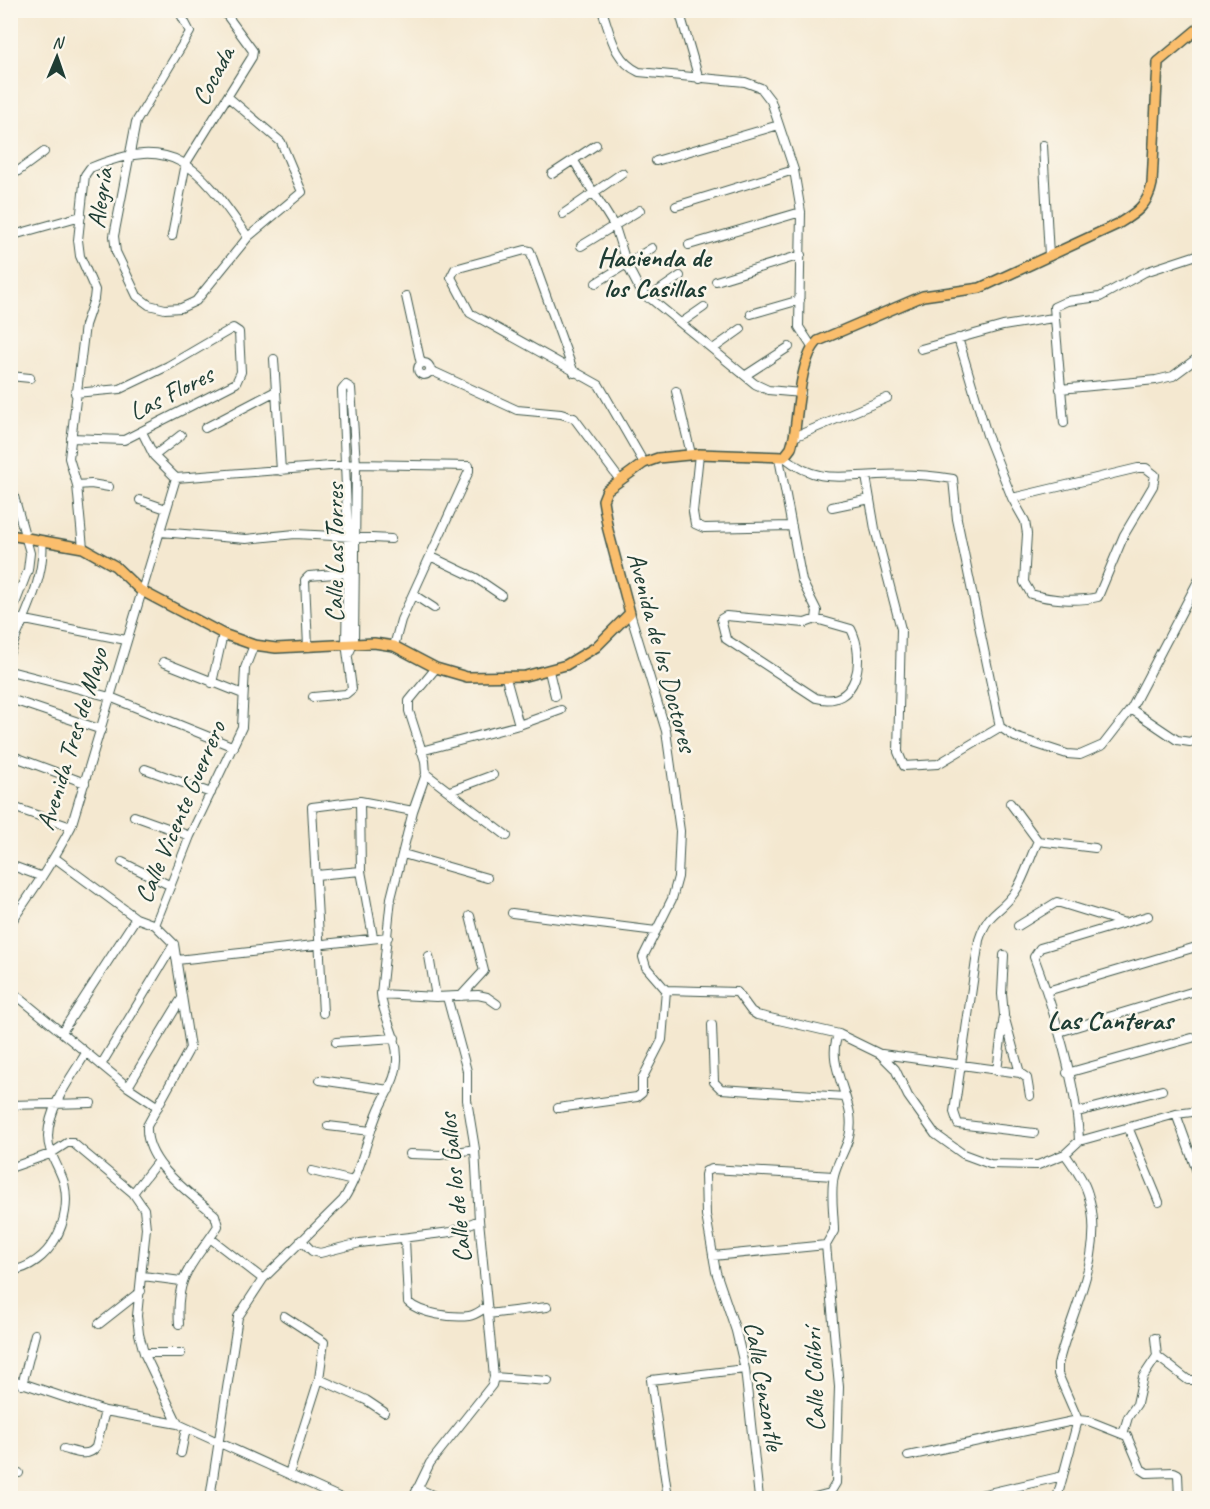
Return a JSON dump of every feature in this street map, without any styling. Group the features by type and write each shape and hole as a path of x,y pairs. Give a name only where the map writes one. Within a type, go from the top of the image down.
{"main road":[{"path":"782,457 791,448 812,347 818,340 923,296 980,288 1118,224 1139,211 1150,197 1154,164 1158,62 1200,27"},
{"name":"Avenida de los Doctores","path":"630,613 608,530 603,500 607,490 644,463 695,454 782,457"},
{"path":"10,535 83,548 115,566 140,590 223,634 254,645 276,648 308,647 350,642 394,646 436,668 467,677 506,678 549,671 589,652 630,613"}],"street":[{"name":"Cocada","path":"186,163 252,57 253,51 223,10"},
{"path":"602,10 617,55 627,66 639,72 745,82 761,88 771,101 794,170 801,212 799,327 812,347"},
{"path":"679,10 699,79"},
{"name":"Alegría","path":"179,11 189,27 188,38 136,122 127,156 115,245 137,296 149,305 165,309 181,308 196,301 248,237 302,192 280,142 228,97"},
{"path":"656,161 779,125"},
{"path":"552,174 596,145"},
{"path":"1043,146 1049,256"},
{"path":"10,177 44,152"},
{"path":"83,548 77,485 69,458 75,393 85,325 95,290 80,256 78,240 85,175 90,168 127,156 148,153 186,163 209,182 248,237"},
{"path":"574,161 615,226 627,265 640,290 755,384 768,390 801,393"},
{"path":"172,236 186,163"},
{"path":"676,206 794,170"},
{"path":"563,214 622,173"},
{"path":"581,246 640,210"},
{"path":"689,245 801,212"},
{"path":"10,236 81,216"},
{"path":"596,283 652,248"},
{"path":"574,373 530,251 525,250 454,269 451,277 470,313 574,373 599,385 644,463"},
{"path":"1064,423 1053,318 1054,307 1059,303 1100,297 1145,272 1200,254"},
{"path":"716,281 801,255"},
{"path":"648,298 680,276"},
{"path":"406,296 421,364 419,373 426,375 430,370 517,410 561,414 574,418 620,480"},
{"path":"751,314 800,300"},
{"path":"681,323 704,307"},
{"path":"921,349 1025,321 1053,318"},
{"name":"Las Flores","path":"70,438 124,440 236,383 241,372 237,329 233,328 168,366 120,389 75,393"},
{"path":"713,349 741,329"},
{"path":"957,338 987,435 1012,498 1020,508 1027,534 1023,572 1026,589 1031,594 1046,599 1098,597 1124,535 1154,486 1155,475 1146,468 1138,468 1012,498"},
{"path":"746,375 789,347"},
{"path":"1060,389 1156,380 1173,376 1200,356"},
{"path":"274,359 280,471"},
{"path":"10,376 30,378"},
{"name":"Calle Las Torres","path":"346,385 351,388 356,464 350,642 348,573 352,536 342,390 346,385"},
{"path":"676,391 695,454 693,512 695,524 704,528 792,526"},
{"path":"205,428 274,392"},
{"path":"794,437 887,398"},
{"path":"142,432 154,456 176,478 346,464 469,465 470,471 401,620 394,646"},
{"path":"154,456 181,435"},
{"path":"782,457 797,468 814,475 836,479 897,475 953,479 957,519 1000,727 1015,737 1080,755 1103,745 1131,709 1200,577"},
{"path":"782,457 802,581 817,611 816,619"},
{"path":"866,476 901,629 898,752 904,766 938,764 1000,727"},
{"name":"Avenida Tres de Mayo","path":"11,922 40,876 55,858 71,827 102,730 140,590 176,478"},
{"path":"10,482 30,553 28,570 10,617 126,640"},
{"path":"77,485 91,484 109,488"},
{"path":"832,507 870,499"},
{"path":"141,500 166,509"},
{"path":"160,532 246,539 295,534 391,539"},
{"path":"10,652 41,571 44,555 42,541"},
{"path":"432,557 476,578 501,595"},
{"path":"308,647 305,580 309,576 348,573"},
{"path":"414,595 434,608"},
{"name":"Avenida de los Doctores","path":"630,613 666,731 680,831 678,877 672,899 643,957 646,967 666,990"},
{"path":"726,616 805,623 816,619 845,625 854,635 857,663 855,683 843,696 833,699 816,698 733,645 726,639 721,619 726,616"},
{"path":"212,683 223,634"},
{"path":"313,697 350,693 352,689 350,642"},
{"name":"Calle Vicente Guerrero","path":"155,925 190,836 242,727 245,668 254,645"},
{"path":"164,662 243,694"},
{"path":"210,1498 220,1441 233,1333 238,1317 263,1279 343,1200 353,1181 371,1131 397,1072 395,1038 382,1006 381,994 391,898 413,811 426,774 409,711 409,701 436,668"},
{"path":"10,671 110,697 234,747"},
{"path":"549,671 555,696"},
{"path":"506,678 519,724"},
{"path":"10,699 102,730"},
{"path":"1131,709 1177,740 1190,742 1200,736"},
{"path":"421,751 561,710"},
{"path":"10,756 85,783"},
{"path":"145,769 211,793"},
{"path":"426,774 507,836"},
{"path":"450,791 493,775"},
{"path":"323,1013 312,807 360,801 413,811"},
{"path":"360,801 361,871 373,937"},
{"path":"1010,803 1038,841 1095,848"},
{"path":"10,806 71,827"},
{"path":"134,816 190,836"},
{"path":"1034,1133 958,1124 954,1112 984,926 989,916 1010,899 1017,890 1038,841"},
{"path":"403,854 486,878"},
{"path":"55,858 136,918 155,925 174,944 180,1001 190,1048 147,1126 146,1138 158,1161 215,1215 218,1226 181,1281 177,1304 179,1324"},
{"path":"122,862 170,885"},
{"path":"10,865 40,876"},
{"path":"316,875 361,871"},
{"path":"1017,926 1057,902 1126,923"},
{"path":"512,913 656,931"},
{"path":"461,996 484,971 470,916"},
{"path":"1079,1141 1078,1112 1059,1032 1034,957 1035,952 1040,948 1148,916"},
{"path":"62,1032 136,918"},
{"path":"177,960 388,936"},
{"path":"101,1065 174,944"},
{"path":"1047,991 1196,947"},
{"path":"1004,955 1002,994 1004,1015 1020,1073 1026,1078 1030,1096"},
{"path":"429,956 436,997"},
{"path":"10,990 128,1088 158,1107"},
{"path":"558,1108 637,1097 642,1093 642,1079 662,1041 666,990 730,990 742,996 746,1006 757,1015 839,1034 880,1054 1020,1073"},
{"path":"1059,1032 1198,990"},
{"path":"381,994 436,997 478,994 497,1004"},
{"name":"Calle de los Gallos","path":"447,997 467,1071 467,1100 476,1149 478,1220 494,1377"},
{"path":"128,1088 180,1001"},
{"path":"997,1071 1004,1015"},
{"path":"712,1025 714,1082 721,1089 845,1097"},
{"path":"713,1256 826,1245 834,1231 834,1176 847,1149 851,1132 834,1047 839,1034"},
{"path":"336,1042 395,1038"},
{"path":"1067,1073 1192,1038"},
{"path":"10,1271 39,1261 59,1231 64,1215 66,1195 63,1180 50,1154 48,1135 55,1105 86,1053"},
{"path":"880,1054 895,1070 908,1096 935,1134 963,1154 990,1164 1038,1166 1065,1154 1079,1141 1176,1114 1200,1111"},
{"path":"320,1080 389,1090"},
{"path":"1078,1112 1162,1090"},
{"path":"10,1106 91,1103"},
{"path":"1176,1114 1200,1180"},
{"path":"327,1126 371,1131"},
{"path":"1128,1127 1159,1202"},
{"path":"10,1168 50,1154 67,1143 74,1143 133,1193 144,1209 146,1228 143,1276 137,1316 144,1353 182,1426 181,1453"},
{"path":"410,1154 440,1155 476,1149"},
{"path":"1057,1498 1078,1420 1058,1374 1058,1365 1092,1253 1092,1213 1088,1193 1065,1154"},
{"path":"133,1193 158,1161"},
{"name":"Calle Cenzontle","path":"759,1498 745,1369 713,1256 706,1215 706,1171 712,1169 834,1176"},
{"path":"312,1171 353,1181"},
{"path":"302,1240 312,1251 320,1253 360,1243 451,1232 478,1220"},
{"path":"210,1238 263,1279"},
{"path":"405,1239 408,1302 414,1308 472,1316 488,1311 547,1307"},
{"name":"Calle Colibrí","path":"811,1498 830,1492 836,1483 839,1387 826,1245"},
{"path":"143,1276 181,1281"},
{"path":"99,1324 141,1291"},
{"path":"284,1316 324,1342 319,1379 289,1474"},
{"path":"22,1384 35,1334"},
{"path":"1123,1434 1128,1417 1137,1404 1143,1377 1156,1356 1155,1338"},
{"path":"144,1353 182,1353"},
{"path":"1156,1356 1188,1380 1200,1380"},
{"path":"668,1498 651,1380 745,1369"},
{"path":"413,1498 430,1463 492,1385 494,1377 548,1381"},
{"path":"10,1379 105,1411 182,1426 220,1441 341,1498"},
{"path":"319,1379 366,1400 384,1412"},
{"path":"64,1449 86,1454 93,1452 105,1411"},
{"path":"909,1456 1078,1420 1089,1421 1128,1436 1141,1470 1147,1473 1174,1472 1178,1474 1179,1498"},
{"path":"10,1472 19,1473"},
{"path":"967,1498 1063,1476"},
{"path":"417,1488 439,1498"}],"district":[{"name":"Hacienda de los Casillas","path":"654,272"},
{"name":"Las Canteras","path":"1110,1020"}]}
